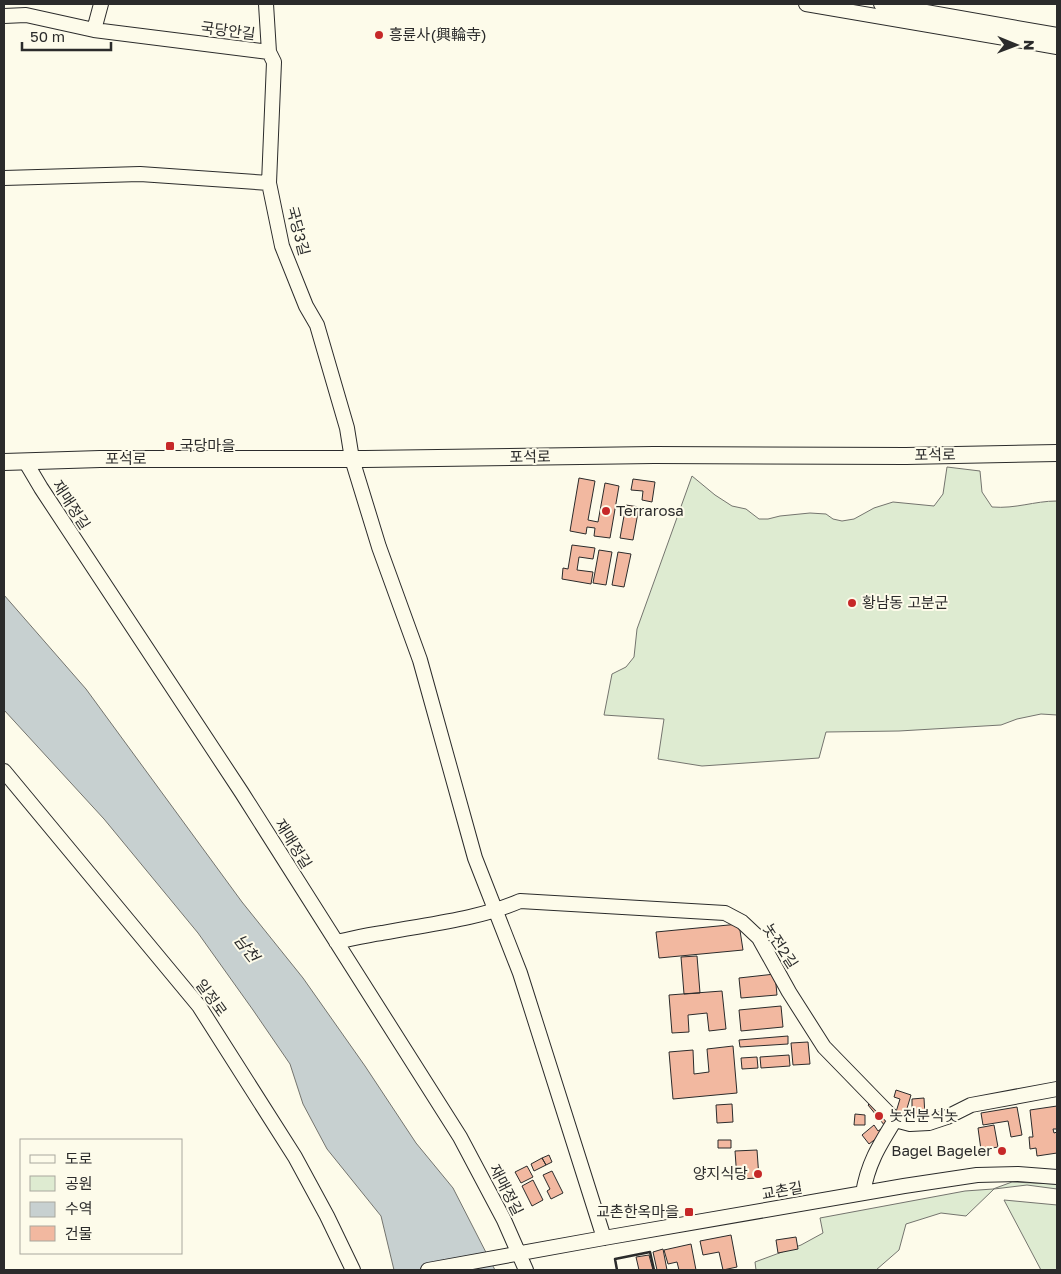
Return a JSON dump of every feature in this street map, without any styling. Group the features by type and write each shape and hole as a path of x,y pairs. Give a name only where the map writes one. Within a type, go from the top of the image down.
{"main road":[{"name":"포석로","path":"4,462 654,455 906,456 1057,453"}],"street":[{"path":"94,30 101,4"},
{"name":"국당3길","path":"266,4 269,52 274,62 269,183 282,246 306,306 317,325 347,428 352,459 379,547 420,660 475,858 520,973 604,1238"},
{"path":"806,4 1057,47"},
{"path":"881,4 1057,34"},
{"name":"국당안길","path":"4,16 26,14 94,30 269,52"},
{"path":"4,178 140,174 269,183"},
{"name":"재매정길","path":"25,461 242,793 460,1137 504,1220 516,1255 526,1270"},
{"name":"일정로","path":"4,771 199,1006 295,1157 327,1216 353,1270"},
{"name":"놋전2길","path":"336,942 451,922 496,911 520,901 725,913 742,922 759,938 789,992 824,1047 895,1120"},
{"path":"863,1193 866,1174 879,1145 895,1120 910,1124 929,1123 947,1117 970,1105 1057,1088"},
{"name":"교촌길","path":"428,1270 863,1193 977,1175 1018,1174 1057,1177"}],"green space":[{"name":"황남동 고분군","path":"947,467 980,471 982,492 992,507 1009,507 1057,501 1057,715 1041,714 1017,719 1001,725 899,731 826,732 819,758 702,766 658,759 664,719 604,715 612,674 626,667 634,657 637,629 692,476 732,506 746,509 759,519 810,513 826,514 833,519 842,521 854,519 874,508 893,502 934,506 943,494"},
{"path":"1012,1182 1057,1184 1057,1189 1027,1185 994,1189 966,1216 941,1213 906,1224 899,1250 876,1270 756,1270 755,1262 801,1245 823,1233 820,1218 965,1191 993,1189"},
{"path":"1004,1200 1057,1205 1057,1270 1041,1270"}],"water":[{"name":"남천","path":"4,595 86,689 242,902 303,978 416,1143 453,1188 495,1270 394,1270 381,1216 327,1149 303,1104 290,1064 253,1010 198,933 104,819 4,710"}],"building":[{"path":"579,478 595,481 588,520 598,522 605,483 619,486 610,538 594,536 595,528 587,527 586,534 570,531"},
{"path":"633,479 655,482 652,502 642,500 643,491 631,490"},
{"path":"626,505 639,507 633,540 620,538"},
{"path":"572,545 595,548 593,559 579,557 577,570 593,572 591,584 562,579 563,568 568,569"},
{"path":"599,550 612,552 606,585 593,583"},
{"path":"618,552 631,554 624,587 612,585"},
{"path":"739,924 743,950 659,958 656,932"},
{"path":"697,956 700,993 684,994 681,957"},
{"path":"775,974 777,995 741,998 739,978"},
{"path":"722,991 726,1029 709,1031 707,1013 688,1015 689,1032 672,1033 669,995"},
{"path":"781,1006 783,1027 741,1031 739,1010"},
{"path":"788,1036 788,1044 740,1047 739,1040"},
{"path":"808,1042 810,1064 793,1065 791,1043"},
{"path":"733,1046 737,1093 673,1099 669,1052 693,1050 694,1074 709,1072 707,1049"},
{"path":"789,1055 790,1066 761,1068 760,1057"},
{"path":"757,1057 758,1068 742,1069 741,1058"},
{"path":"896,1090 911,1095 905,1115 896,1112 900,1099 894,1097"},
{"path":"924,1098 925,1117 912,1118 912,1099"},
{"path":"871,1102 888,1123 885,1126 868,1105"},
{"path":"732,1104 733,1122 717,1123 716,1105"},
{"path":"1057,1106 1057,1129 1053,1129 1054,1133 1057,1132 1057,1153 1037,1156 1036,1148 1030,1149 1029,1137 1033,1137 1030,1110"},
{"path":"1017,1107 1022,1135 1011,1137 1008,1121 983,1125 981,1113"},
{"path":"855,1114 865,1115 865,1125 854,1125"},
{"path":"874,1125 878,1131 884,1127 886,1131 869,1144 862,1135"},
{"path":"994,1125 998,1147 981,1150 978,1128"},
{"path":"718,1140 731,1140 731,1148 718,1148"},
{"path":"757,1150 759,1178 737,1179 735,1151"},
{"path":"549,1155 552,1162 546,1165 542,1158"},
{"path":"542,1158 546,1165 534,1171 531,1164"},
{"path":"527,1166 533,1177 521,1183 515,1172"},
{"path":"552,1171 563,1193 551,1199 547,1191 550,1189 543,1175"},
{"path":"533,1180 543,1200 532,1206 522,1186"},
{"path":"731,1235 737,1267 723,1270 719,1252 703,1255 700,1241"},
{"path":"796,1237 798,1249 778,1253 776,1240"},
{"path":"691,1244 696,1270 679,1270 677,1262 668,1264 664,1250"},
{"path":"663,1249 667,1270 657,1270 653,1252"},
{"path":"649,1255 653,1270 639,1270 636,1257"}],"wall":[{"path":"617,1270 615,1259 650,1252 654,1270"}],"place":[{"name":"흥륜사(興輪寺)","path":"379,35"},
{"name":"국당마을","path":"170,446"},
{"name":"Terrarosa","path":"606,511"},
{"name":"황남동 고분군","path":"852,603"},
{"name":"놋전분식놋","path":"879,1116"},
{"name":"Bagel Bageler","path":"1002,1151"},
{"name":"양지식당","path":"758,1174"},
{"name":"교촌한옥마을","path":"689,1212"}]}
